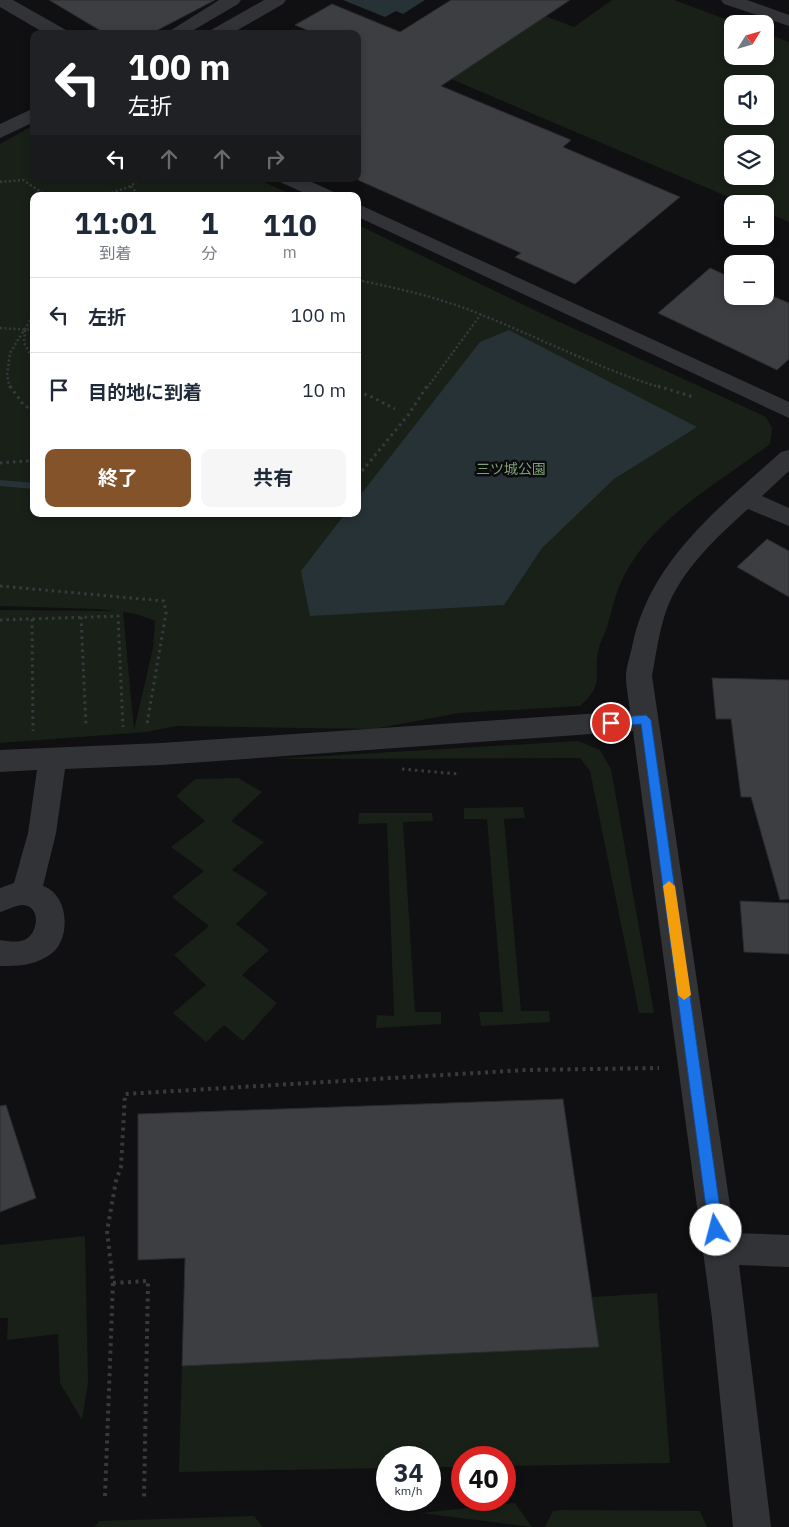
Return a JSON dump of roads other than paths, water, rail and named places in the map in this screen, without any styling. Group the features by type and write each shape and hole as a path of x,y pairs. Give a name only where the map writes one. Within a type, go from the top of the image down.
{"street":[{"path":"0,0 53,30"},
{"path":"181,30 230,0"},
{"path":"224,30 277,0"},
{"path":"730,0 789,21"},
{"path":"0,132 30,116"},
{"path":"296,182 318,192"},
{"path":"361,211 789,411"},
{"path":"752,1527 728,1318 639,676 648,632 662,592 696,544 789,458"},
{"path":"746,498 789,518"},
{"path":"0,761 161,754 646,720"},
{"path":"0,953 13,955 25,953 35,948 50,932 53,922 48,905 40,899 13,897 42,833 53,758"},
{"path":"718,1248 789,1251"}],"waterway":[{"path":"0,483 30,486"}],"park label":[{"name":"三ツ城公園","path":"511,469"}]}
